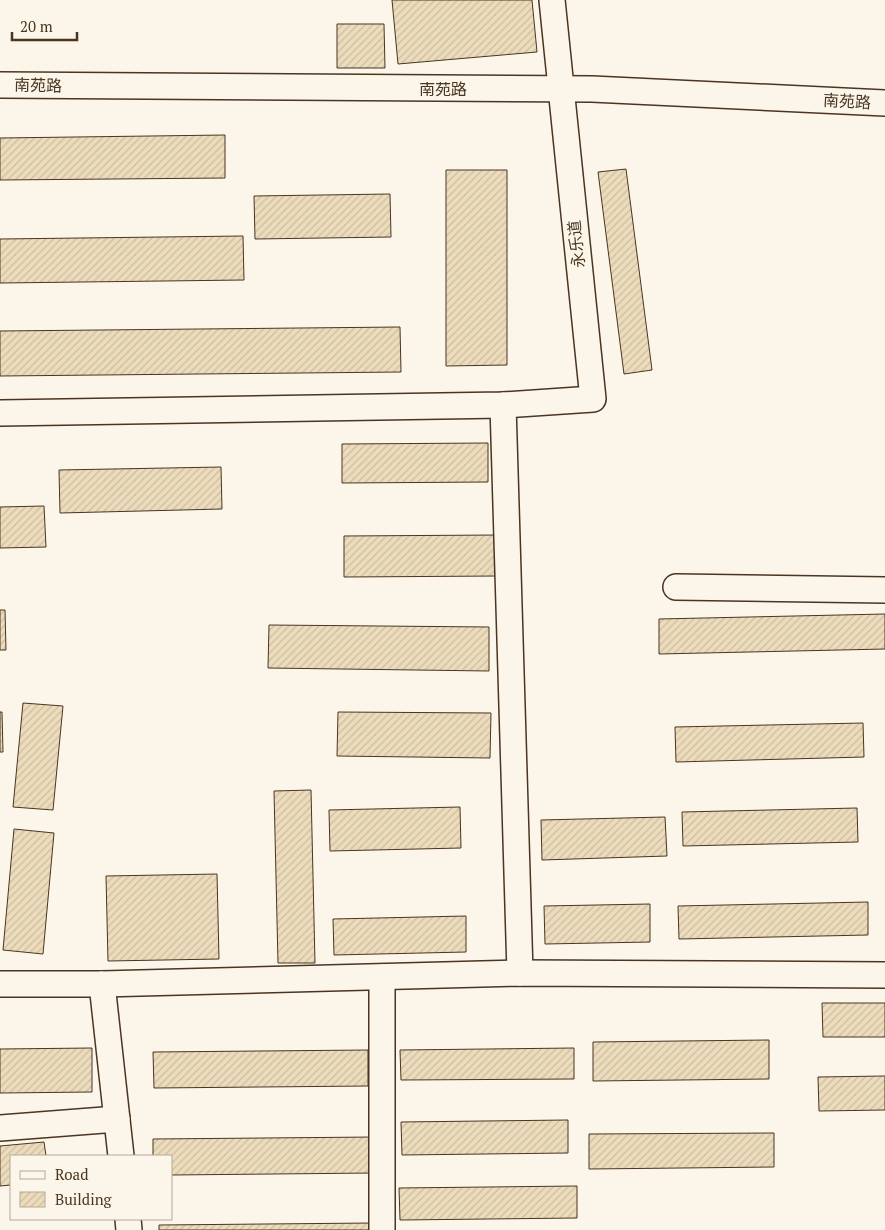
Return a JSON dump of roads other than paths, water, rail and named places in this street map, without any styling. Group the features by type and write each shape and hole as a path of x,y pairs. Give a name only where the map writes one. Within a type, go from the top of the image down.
{"street":[{"name":"永乐道","path":"503,405 593,399 560,94 552,0"},
{"name":"南苑路","path":"0,85 560,94 885,103"},
{"name":"南苑路","path":"0,95 560,94 885,112"},
{"path":"0,412 503,405 520,973"},
{"path":"676,587 885,590"},
{"path":"0,984 102,984 520,973 885,974"},
{"path":"382,977 382,1230"},
{"path":"102,984 121,1155"},
{"path":"0,1128 117,1119"}]}
